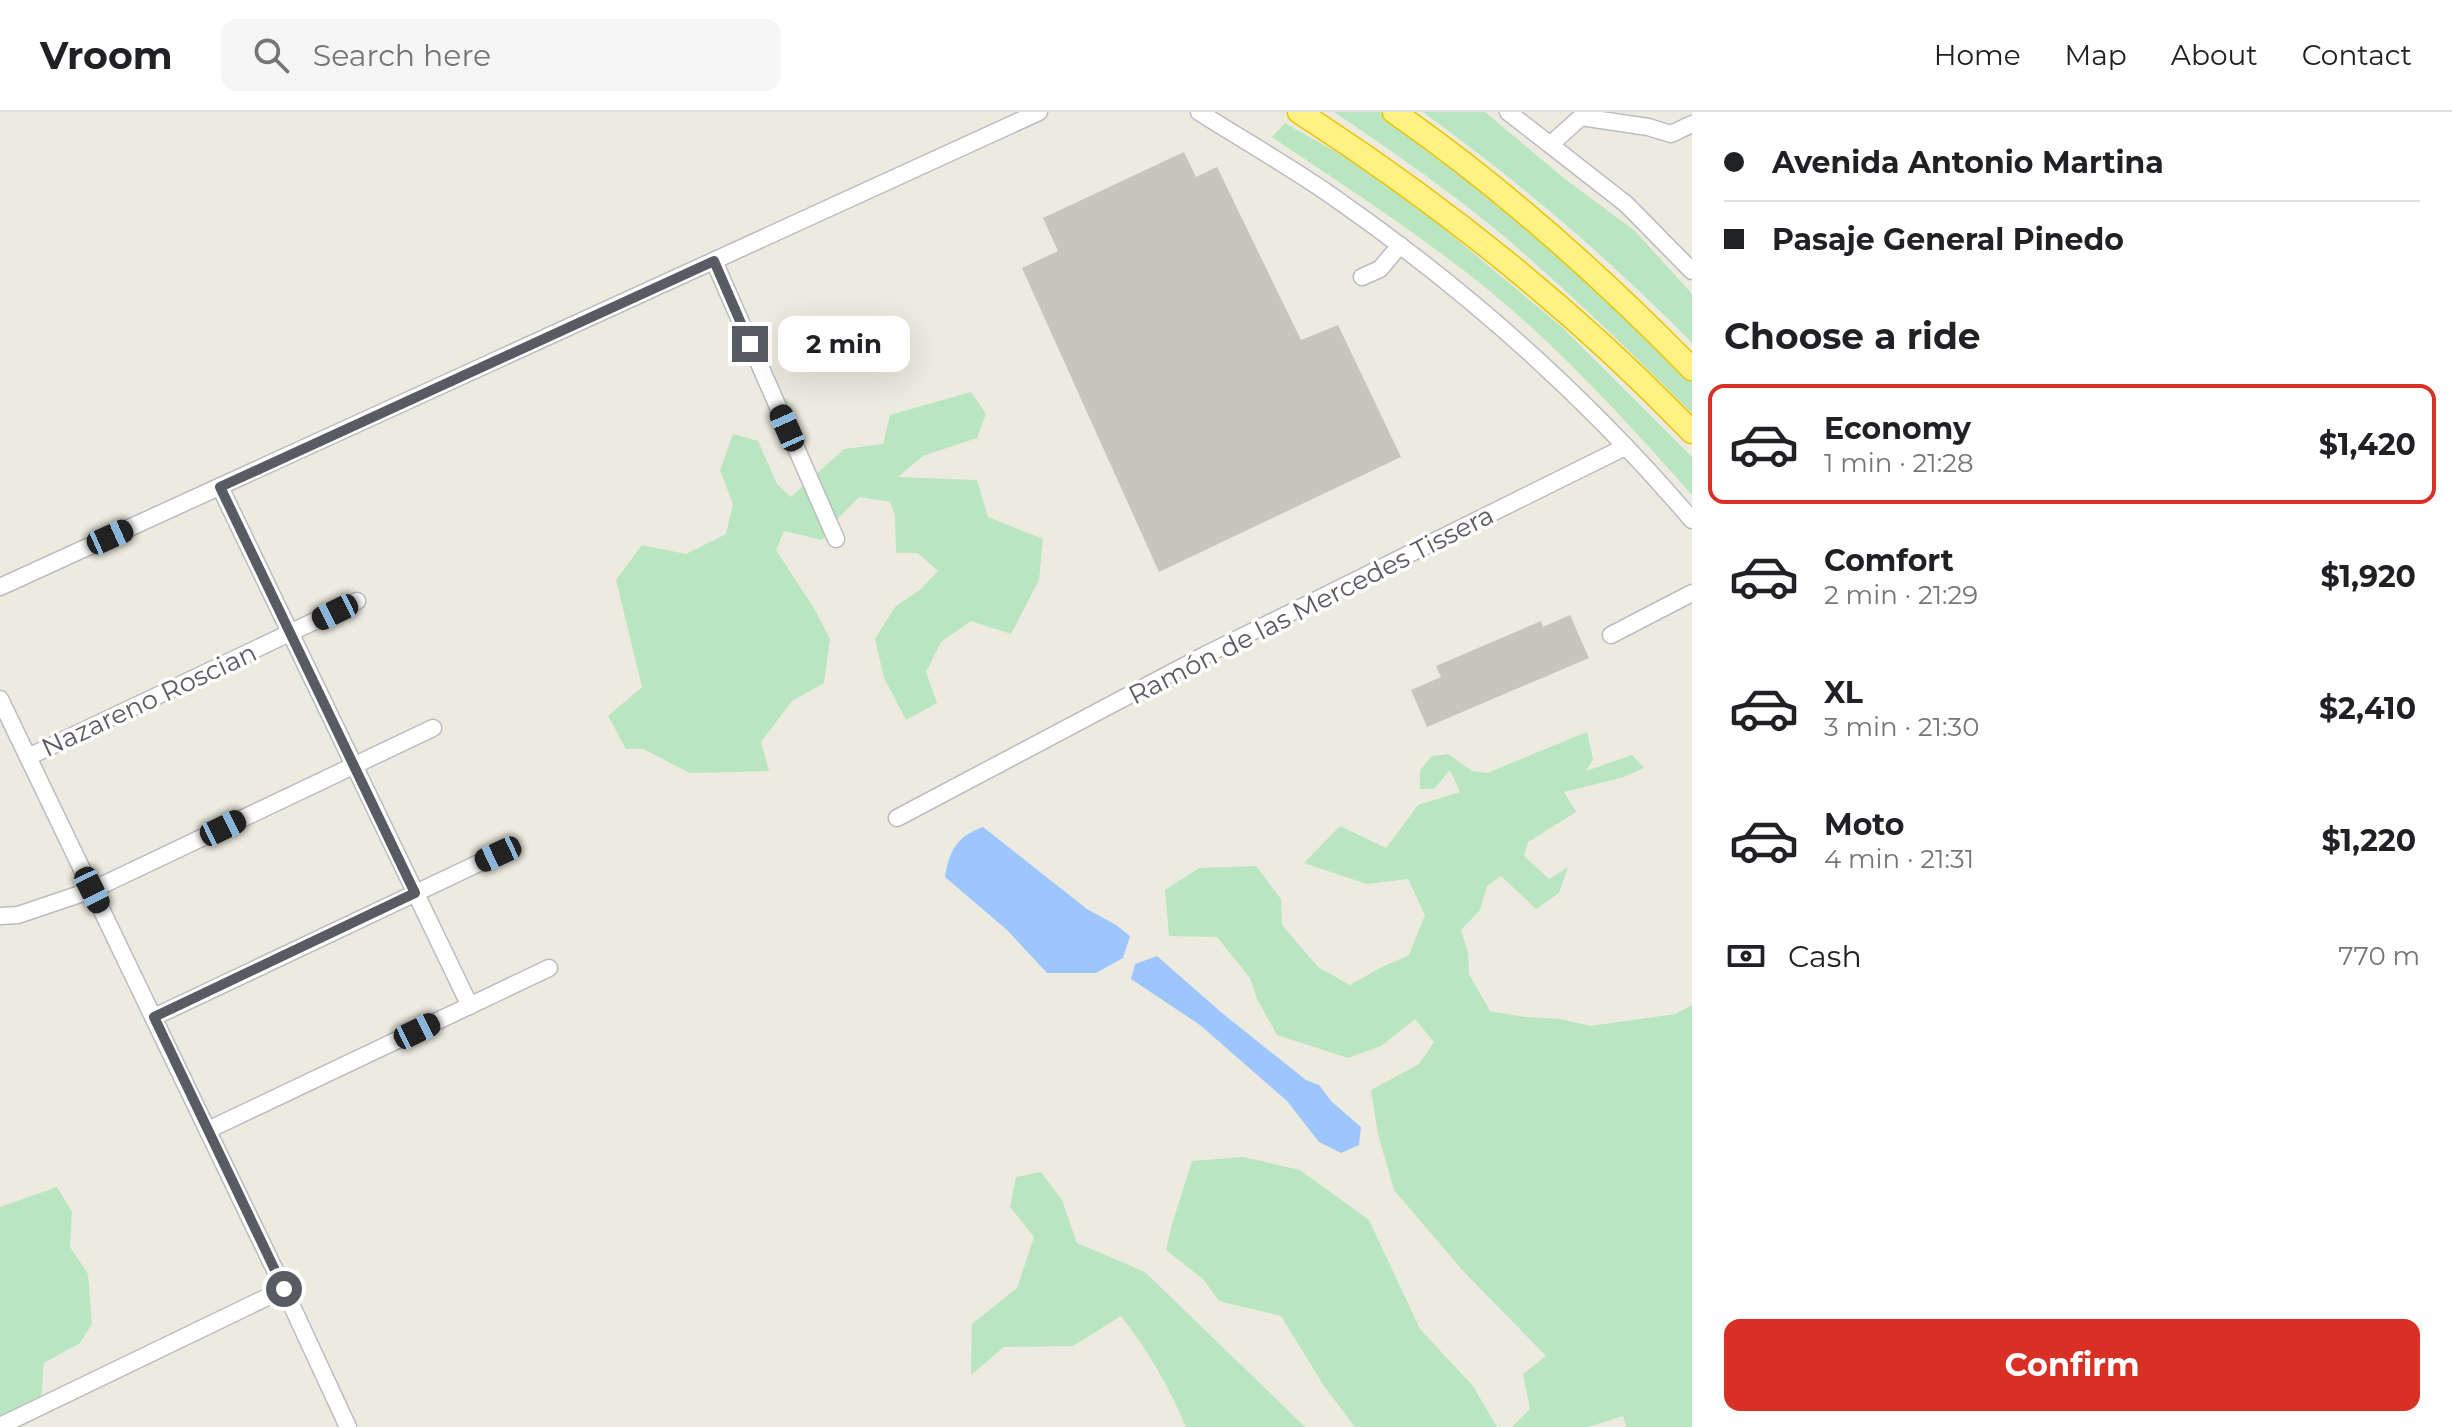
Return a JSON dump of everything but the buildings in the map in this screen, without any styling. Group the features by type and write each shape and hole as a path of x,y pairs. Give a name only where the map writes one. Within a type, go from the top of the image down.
{"highway":[{"path":"1299,112 1411,186 1521,273 1692,432"},
{"path":"1394,112 1538,224 1615,293 1692,369"}],"street":[{"path":"0,587 1039,112"},
{"path":"1199,112 1330,194 1499,324 1584,404 1692,520"},
{"path":"1508,112 1626,204 1692,271"},
{"path":"1551,144 1583,115 1644,120 1671,134 1692,124"},
{"path":"1362,277 1380,269 1400,245"},
{"path":"714,261 836,539"},
{"name":"Ramón de las Mercedes Tissera","path":"897,818 1205,655 1625,447"},
{"path":"220,487 470,1006"},
{"path":"1611,635 1692,593"},
{"name":"Nazareno Roscian","path":"28,757 357,601"},
{"path":"0,699 348,1427"},
{"path":"0,916 18,915 92,890 433,728"},
{"path":"154,1017 498,854"},
{"path":"208,1130 549,968"},
{"path":"0,1426 284,1289"}],"green space":[{"path":"1334,112 1380,112 1525,223 1692,381 1692,413 1506,238 1443,188"},
{"path":"1423,112 1485,112 1565,179 1635,231 1692,294 1692,343 1562,222"},
{"path":"1285,123 1377,175 1562,327 1692,457 1692,495 1593,387 1514,311 1434,248 1272,137"},
{"path":"971,392 986,414 977,438 923,456 898,477 977,480 988,517 1043,539 1039,580 1011,634 971,621 941,642 926,672 937,703 906,720 884,678 875,639 895,607 921,589 938,571 918,553 896,553 895,515 890,502 859,497 834,522 822,540 784,531 776,550 830,639 824,683 792,701 761,742 769,771 690,773 643,749 626,749 608,716 642,687 616,580 642,545 686,554 726,534 733,504 720,470 733,434 758,441 777,484 791,497 844,449 883,444 890,415"},
{"path":"1587,732 1593,759 1586,771 1632,755 1644,768 1624,777 1564,792 1576,812 1528,842 1524,856 1549,879 1568,867 1559,893 1536,909 1501,876 1487,886 1480,910 1461,930 1468,953 1469,974 1490,1011 1560,1019 1590,1026 1675,1014 1692,1005 1692,1427 1626,1427 1623,1416 1588,1427 1512,1427 1530,1409 1523,1374 1546,1356 1464,1272 1394,1190 1378,1134 1371,1090 1419,1064 1434,1042 1415,1019 1381,1046 1348,1058 1277,1035 1257,999 1250,978 1217,937 1169,936 1165,890 1199,868 1256,866 1281,899 1282,925 1318,967 1350,985 1409,955 1425,915 1408,879 1367,884 1304,863 1340,826 1386,848 1418,805 1460,792 1450,770 1434,789 1420,789 1420,770 1432,756 1448,754 1472,771 1487,773"},
{"path":"1243,1157 1300,1170 1369,1220 1420,1329 1473,1386 1497,1427 1355,1427 1324,1386 1281,1316 1219,1301 1203,1279 1166,1250 1192,1161"},
{"path":"1041,1172 1062,1200 1077,1243 1145,1272 1305,1427 1186,1427 1157,1369 1121,1316 1073,1346 1004,1347 971,1375 972,1324 1017,1288 1034,1237 1010,1207 1016,1177"},
{"path":"57,1187 72,1212 70,1247 88,1274 92,1324 80,1343 44,1363 41,1399 0,1419 0,1207"}],"water":[{"path":"983,827 1087,909 1130,936 1123,958 1096,973 1047,973 1007,930 945,877 956,846 967,835"},
{"path":"1157,956 1306,1080 1319,1085 1332,1102 1361,1127 1359,1145 1341,1153 1319,1142 1287,1101 1200,1025 1131,979 1135,964"}],"route":[{"path":"284,1289 154,1017 415,893 220,487 714,261 750,344"}]}
